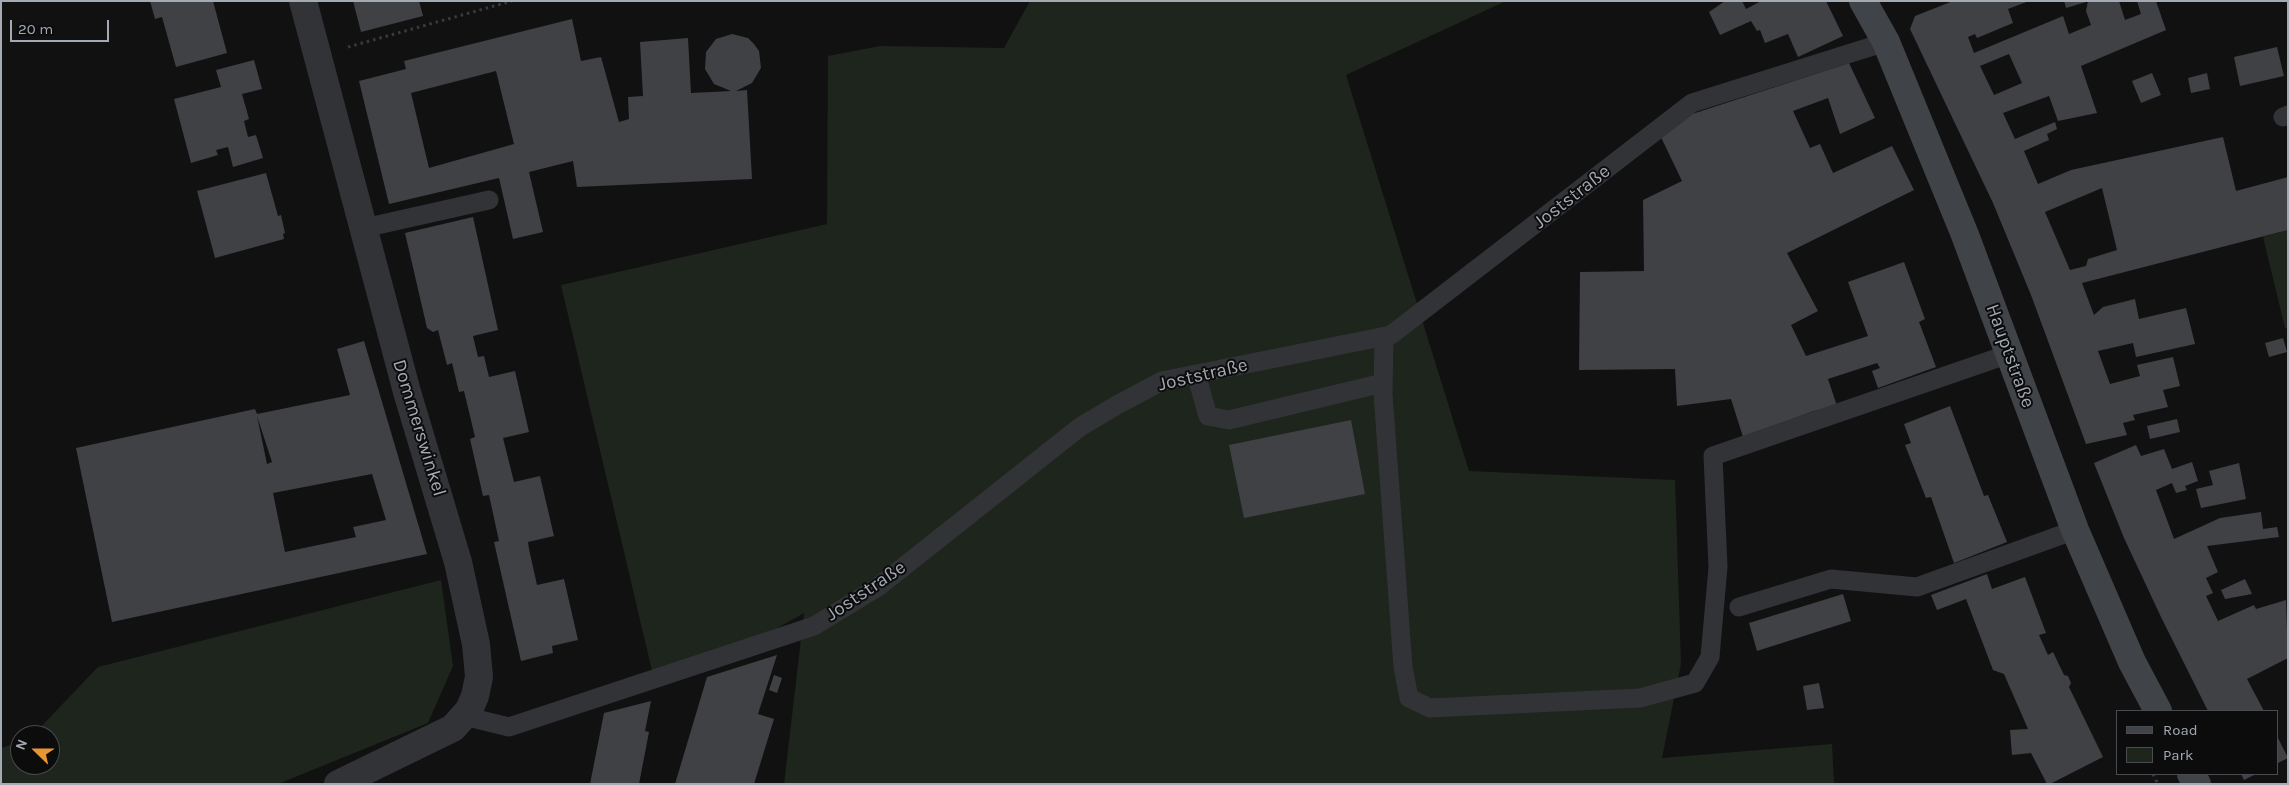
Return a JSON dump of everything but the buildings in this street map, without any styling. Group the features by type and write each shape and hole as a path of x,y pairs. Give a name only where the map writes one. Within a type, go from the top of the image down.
{"main road":[{"name":"Hauptstraße","path":"1868,3 1886,42 1965,235 2075,530 2132,662 2157,710"}],"street":[{"name":"Dommerswinkel","path":"303,1 407,392 458,562 476,644 479,677 475,696 464,716 453,728 338,784"}],"lane":[{"name":"Joststraße","path":"464,716 509,727 814,626 878,587 1080,427 1162,381 1392,336 1692,103 1886,42"},
{"path":"364,228 488,200"},
{"path":"1384,337 1383,383 1403,667 1409,698 1430,708 1640,698 1695,683 1710,657 1718,567 1713,456 2009,354"},
{"path":"1196,374 1208,416 1229,420 1383,383"},
{"path":"1739,607 1831,579 1917,587 2075,530"}],"path":[{"path":"318,56 512,1"}],"green space":[{"path":"1030,1 1506,1 1346,75 1469,471 1675,480 1681,664 1662,758 1832,744 1834,784 784,784 804,613 774,630 653,675 561,285 827,224 828,56 880,46 1004,48"},
{"path":"2288,230 2288,329 2285,328 2263,237"},
{"path":"441,580 453,666 428,723 278,784 1,784 1,748 10,745 10,775 60,775 60,725 43,725 98,667"}]}
